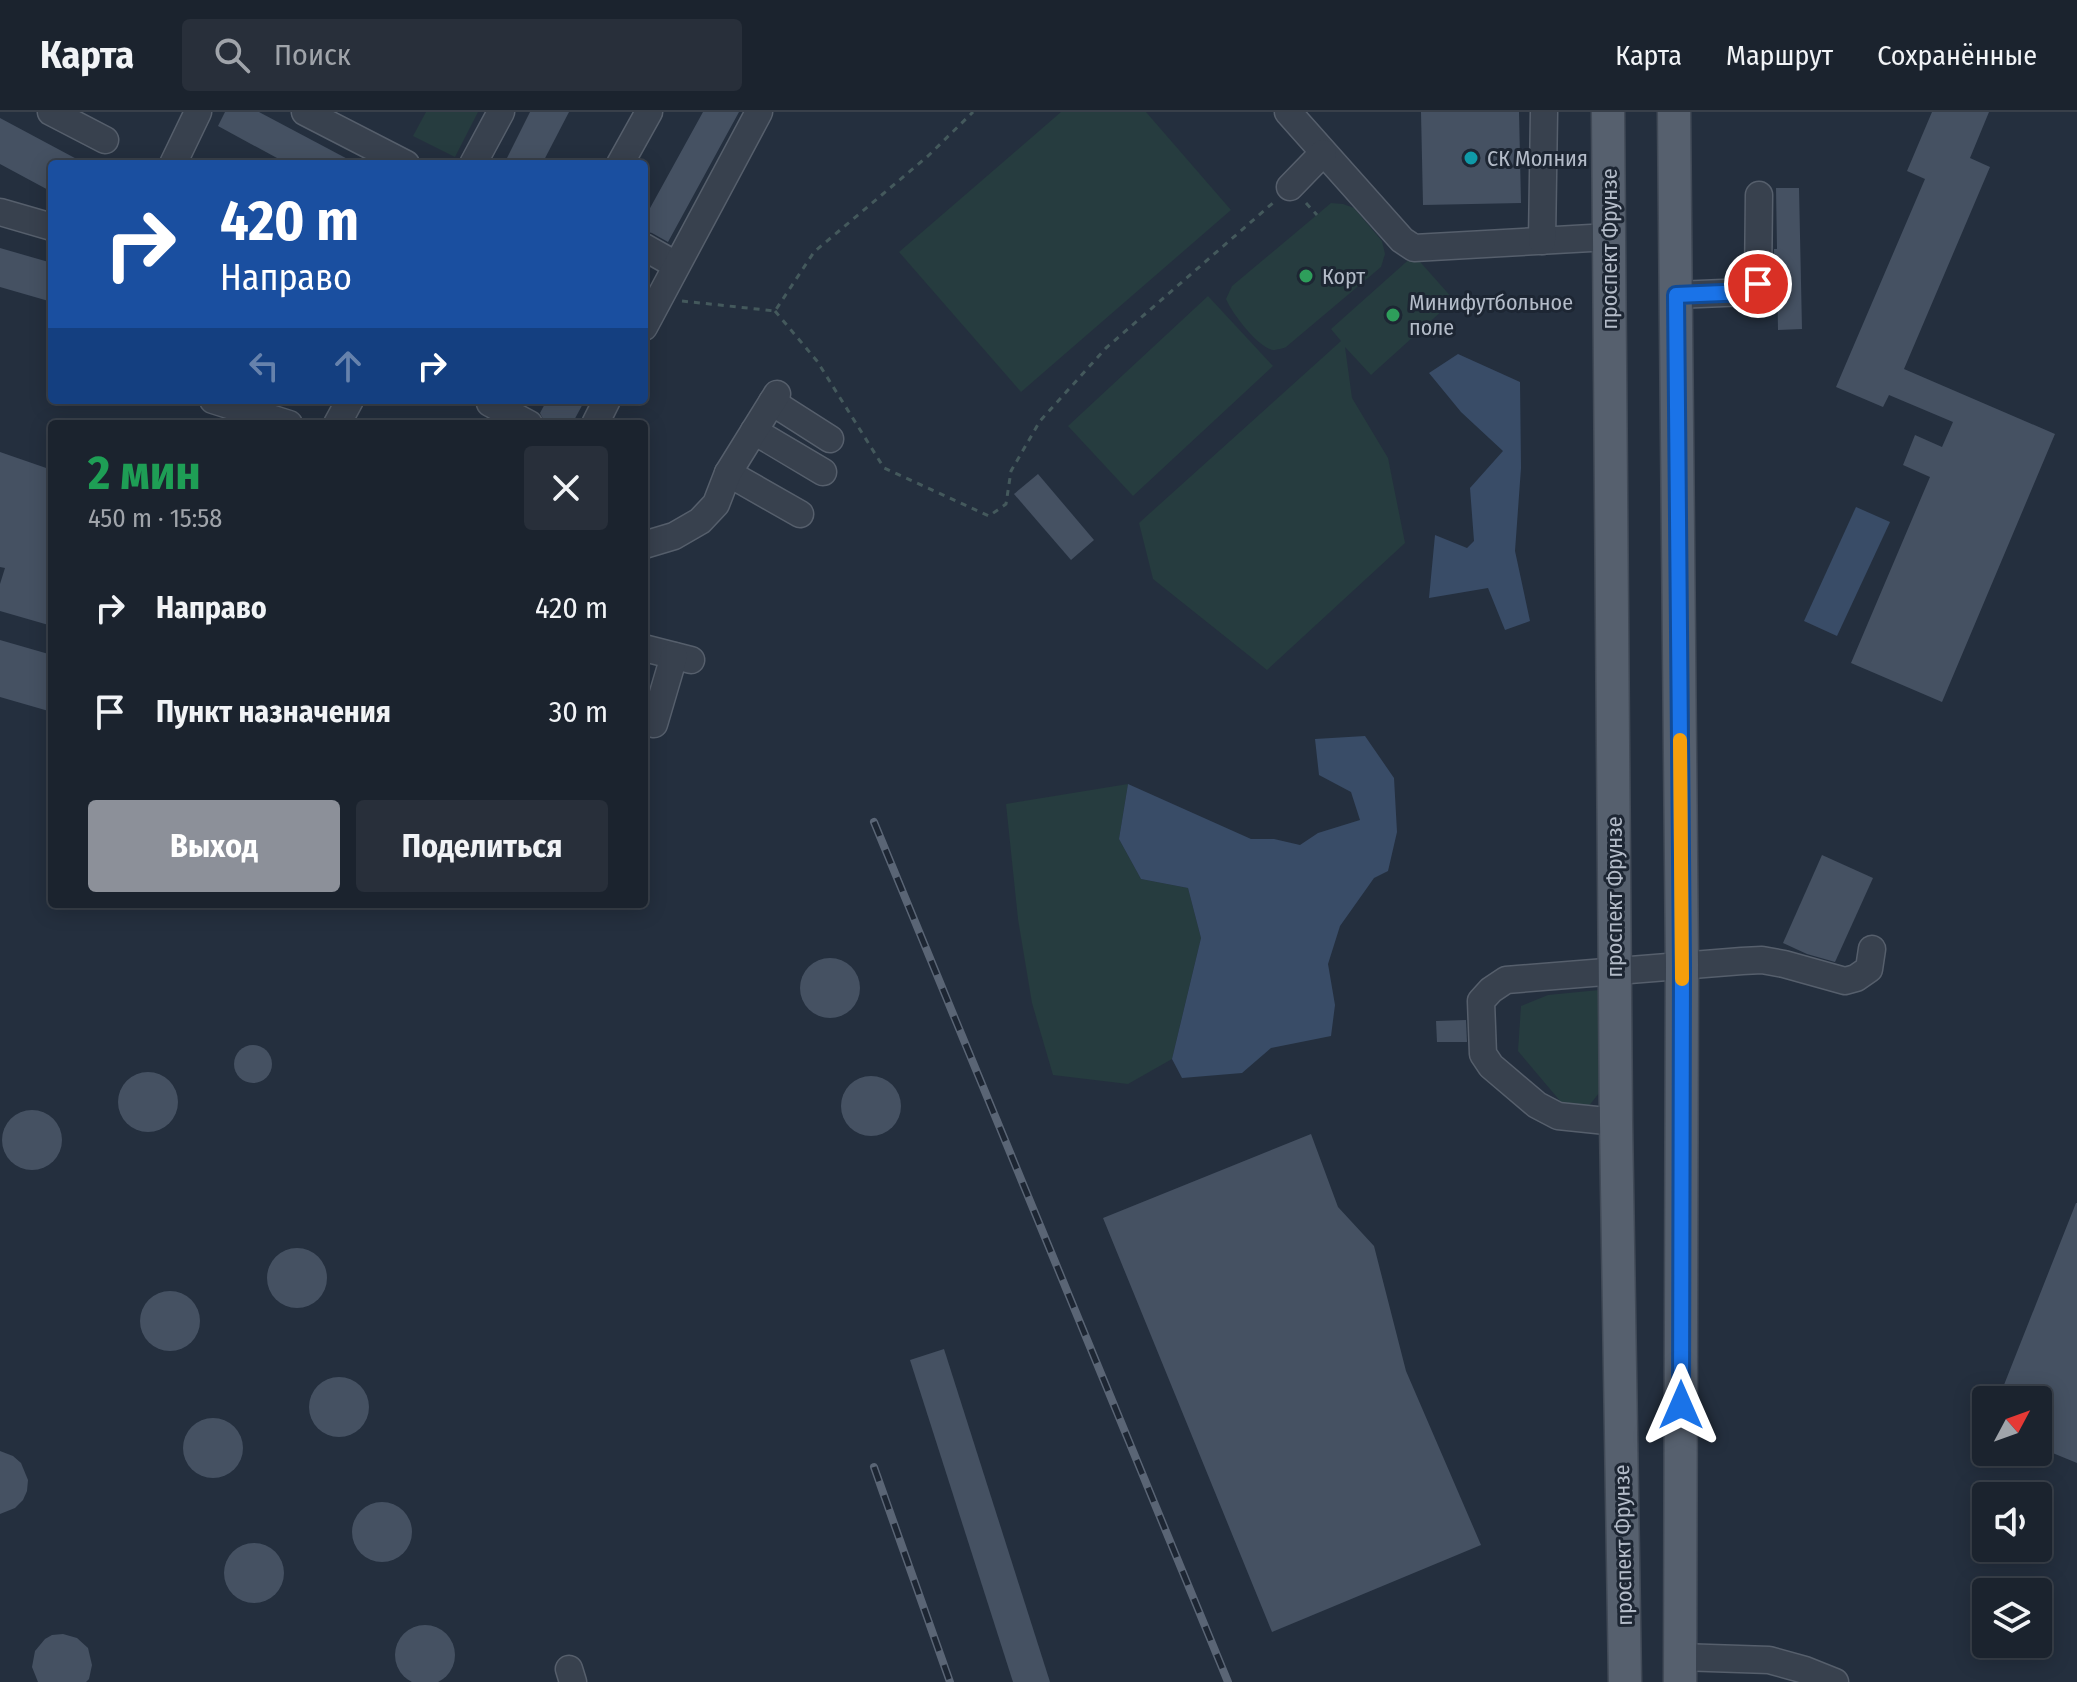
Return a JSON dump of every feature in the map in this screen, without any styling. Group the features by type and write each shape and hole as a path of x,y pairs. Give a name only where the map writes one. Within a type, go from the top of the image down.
{"main road":[{"name":"проспект Фрунзе","path":"1608,112 1616,1122 1625,1682"},
{"path":"1674,112 1682,965 1680,1669"}],"street":[{"path":"51,112 105,140"},
{"path":"175,160 198,112"},
{"path":"305,112 351,122 401,160"},
{"path":"475,160 501,112"},
{"path":"622,160 649,112"},
{"path":"648,319 759,112"},
{"path":"1288,112 1402,240 1414,248 1609,237"},
{"path":"1542,241 1544,112"},
{"path":"1290,187 1323,153"},
{"path":"1676,295 1747,292 1758,284 1759,195"},
{"path":"0,212 48,226"},
{"path":"648,249 676,265"},
{"path":"648,544 674,536 700,521 716,504 728,473 774,398 830,439"},
{"path":"226,404 276,420"},
{"path":"487,409 518,420"},
{"path":"754,431 823,472"},
{"path":"728,473 800,514"},
{"path":"648,649 682,658 654,724"},
{"path":"1616,1122 1558,1116 1537,1105 1491,1066 1483,1054 1481,1001 1491,990 1506,980 1762,960 1845,981 1869,969 1872,949"},
{"path":"1680,1669 1769,1660 1835,1682"}],"path":[{"path":"775,311 814,252 928,156 973,112"},
{"path":"659,298 775,311 817,361 884,468 989,516 1006,504 1011,471 1040,421 1106,348 1290,187 1317,215"}],"green space":[{"path":"426,112 478,112 455,157 413,136"},
{"path":"1061,112 1146,112 1231,210 1021,392 899,252"},
{"name":"Корт","path":"1331,203 1354,208 1382,241 1385,254 1381,267 1286,347 1267,348 1246,329 1226,299 1232,286"},
{"path":"1414,255 1454,300 1371,375 1345,347 1352,398 1388,458 1405,543 1267,670 1153,579 1139,523 1341,341 1331,329"},
{"path":"1208,296 1273,366 1133,496 1068,426"},
{"path":"1128,784 1119,839 1141,879 1188,888 1201,938 1172,1059 1128,1084 1053,1075 1032,1003 1018,919 1006,804"},
{"path":"1599,990 1603,1088 1588,1107 1566,1108 1518,1051 1521,1006 1548,995"}],"water":[{"path":"1458,354 1520,382 1521,468 1515,551 1530,621 1505,630 1488,588 1429,598 1435,535 1467,548 1474,541 1470,488 1503,451 1461,412 1429,373"},
{"path":"1856,507 1890,522 1837,636 1804,621"},
{"path":"1365,736 1394,778 1397,832 1388,871 1374,878 1340,926 1328,964 1335,1005 1331,1036 1271,1048 1242,1073 1182,1078 1172,1059 1201,938 1188,888 1141,879 1119,839 1128,784 1251,839 1274,839 1300,845 1318,833 1360,820 1351,792 1319,775 1315,739"}],"building":[{"path":"225,112 259,112 349,160 281,160 218,126"},
{"path":"530,112 569,112 544,160 506,160"},
{"path":"703,112 739,112 668,242 648,232 648,212"},
{"name":"СК Молния","path":"1421,112 1519,112 1521,203 1423,205"},
{"path":"1932,112 1989,112 1970,158 1990,167 1904,369 2055,434 1942,702 1851,663 1930,477 1903,465 1915,435 1942,447 1953,422 1889,395 1883,407 1836,387 1925,179 1907,171"},
{"path":"0,118 79,160 48,160 48,190 0,164"},
{"path":"1776,188 1799,188 1802,329 1778,330 1777,271 1774,271 1774,249 1777,249"},
{"path":"0,248 48,262 48,301 0,287"},
{"path":"545,404 583,404 574,420 544,420 540,413"},
{"path":"0,452 48,469 48,625 0,611 0,584 5,568 0,567"},
{"path":"1038,474 1094,540 1071,560 1014,494"},
{"path":"0,640 48,654 48,711 0,697"},
{"path":"1822,855 1873,878 1835,962 1783,943"},
{"path":"830,958 842,960 851,967 858,976 858,1000 851,1009 842,1016 830,1018 818,1016 809,1009 802,1000 800,988 802,976 809,967 818,960"},
{"path":"1466,1020 1467,1042 1437,1042 1436,1021"},
{"path":"253,1045 267,1050 272,1064 267,1078 253,1083 239,1078 234,1064 239,1050"},
{"path":"148,1072 160,1074 169,1081 176,1090 176,1114 169,1123 160,1130 148,1132 136,1130 127,1123 120,1114 118,1102 120,1090 127,1081 136,1074"},
{"path":"871,1076 883,1078 892,1085 899,1094 899,1118 892,1127 883,1134 871,1136 859,1134 850,1127 843,1118 841,1106 843,1094 850,1085 859,1078"},
{"path":"32,1110 44,1112 53,1119 60,1128 60,1152 53,1161 44,1168 32,1170 20,1168 11,1161 4,1152 2,1140 4,1128 11,1119 20,1112"},
{"path":"1311,1134 1338,1207 1374,1246 1406,1371 1481,1545 1272,1632 1103,1218"},
{"path":"2077,1203 2077,1463 2052,1453 2052,1386 2004,1386"},
{"path":"297,1248 309,1250 318,1257 325,1266 325,1290 318,1299 309,1306 297,1308 285,1306 276,1299 269,1290 267,1278 269,1266 276,1257 285,1250"},
{"path":"170,1291 182,1293 191,1300 198,1309 198,1333 191,1342 182,1349 170,1351 158,1349 149,1342 142,1333 140,1321 142,1309 149,1300 158,1293"},
{"path":"944,1349 1050,1682 1013,1682 910,1360"},
{"path":"339,1377 351,1379 360,1386 367,1395 367,1419 360,1428 351,1435 339,1437 327,1435 318,1428 311,1419 309,1407 311,1395 318,1386 327,1379"},
{"path":"213,1418 225,1420 234,1427 241,1436 241,1460 234,1469 225,1476 213,1478 201,1476 192,1469 185,1460 183,1448 185,1436 192,1427 201,1420"},
{"path":"0,1451 21,1463 28,1480 23,1500 15,1508 0,1514"},
{"path":"382,1502 394,1504 403,1511 410,1520 410,1544 403,1553 394,1560 382,1562 370,1560 361,1553 354,1544 352,1532 354,1520 361,1511 370,1504"},
{"path":"254,1543 266,1545 275,1552 282,1561 282,1585 275,1594 266,1601 254,1603 242,1601 233,1594 226,1585 224,1573 226,1561 233,1552 242,1545"},
{"path":"425,1625 436,1628 446,1634 455,1655 452,1666 446,1676 436,1682 414,1682 404,1676 398,1666 395,1655 398,1644 404,1634 414,1628"},
{"path":"63,1634 77,1638 88,1648 92,1665 89,1679 86,1682 38,1682 32,1667 35,1651 45,1639"}],"railway":[{"path":"874,822 1228,1682"},
{"path":"874,1467 950,1682"}],"slow traffic":[{"path":"1680,740 1682,979"}],"place":[{"name":"СК Молния","path":"1471,158"},
{"name":"Корт","path":"1306,276"},
{"name":"Минифутбольное поле","path":"1393,315"}],"route":[{"path":"1681,1405 1682,965 1676,295 1747,292 1758,284"}]}
